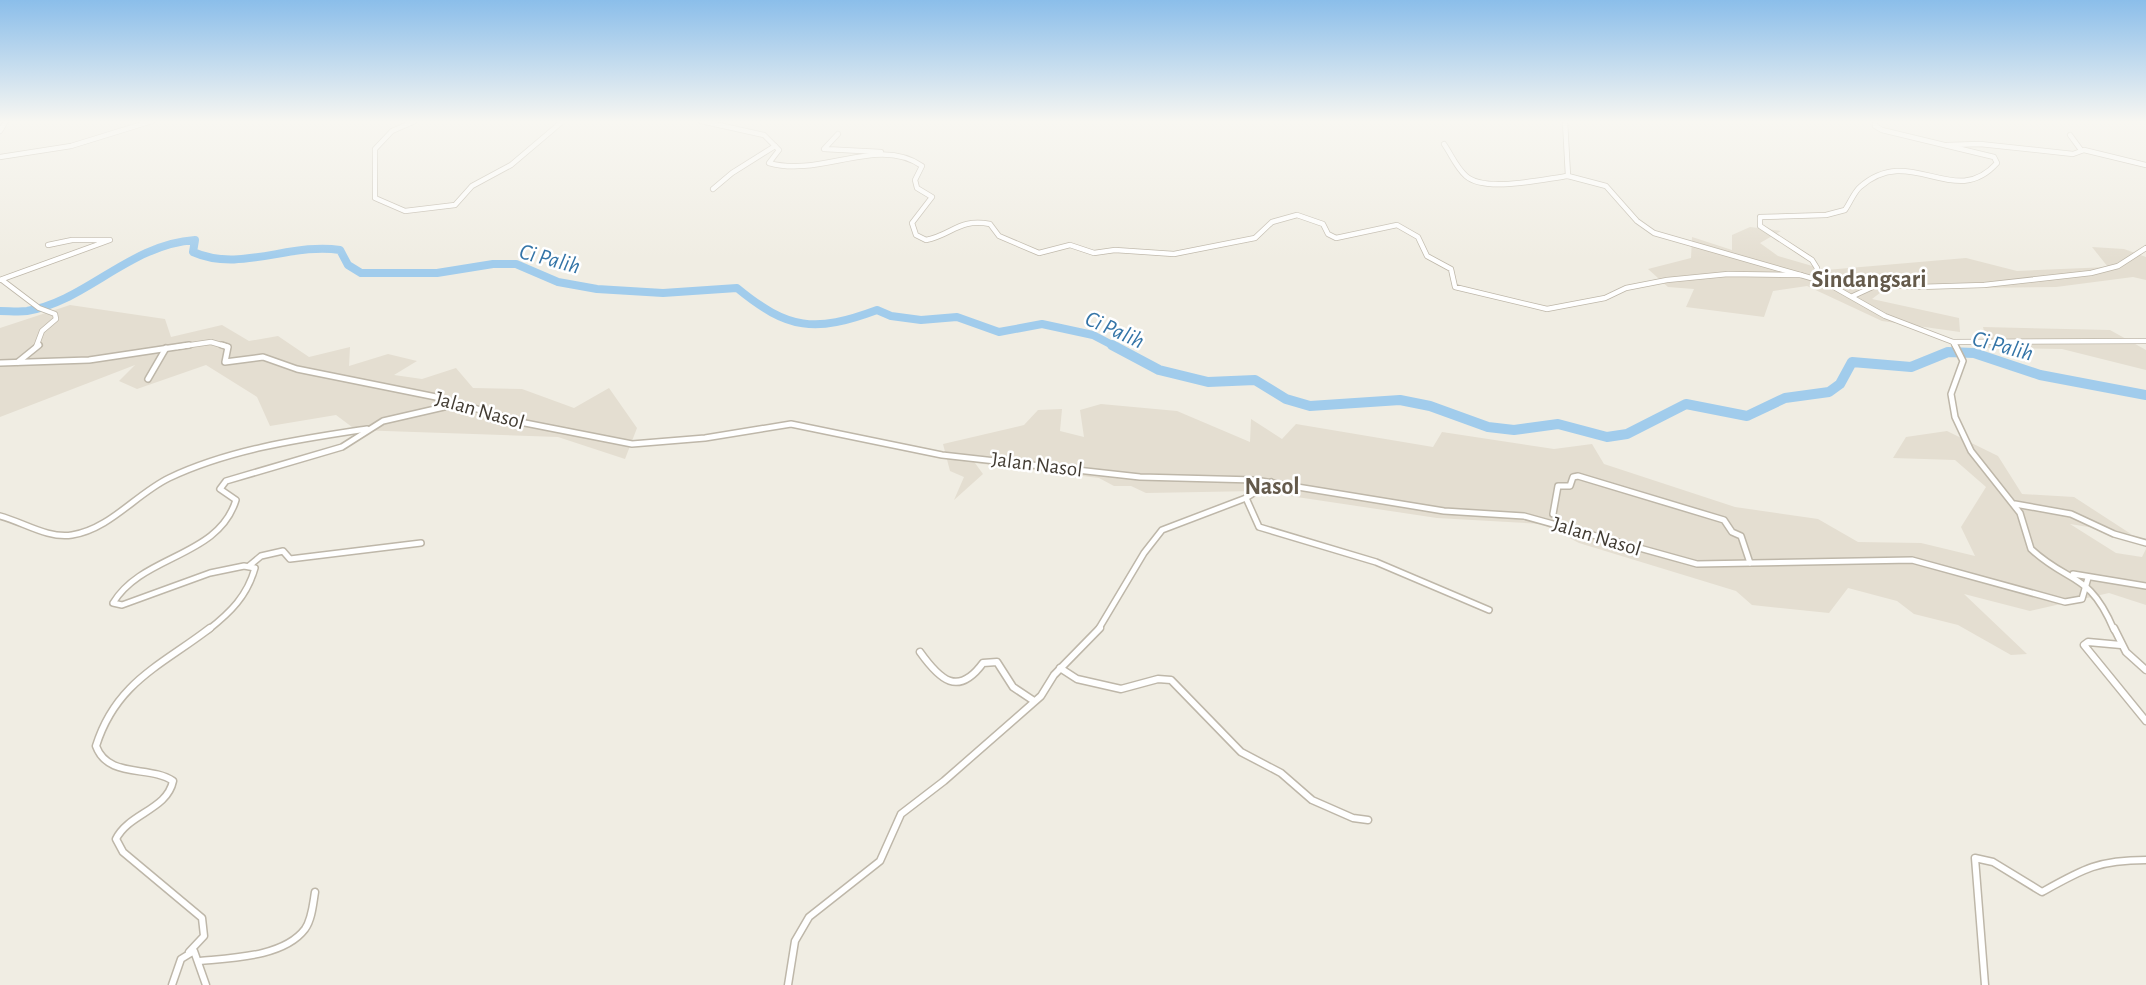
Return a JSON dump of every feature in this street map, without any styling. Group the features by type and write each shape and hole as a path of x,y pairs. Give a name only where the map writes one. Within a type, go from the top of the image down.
{"street":[{"path":"375,167 375,198 408,211 455,205 472,186 509,167"},
{"path":"713,189 721,178 745,167"},
{"path":"779,167 814,167"},
{"path":"922,167 915,180 917,188 932,198 912,224 916,235 923,240 936,238 958,225 978,222 993,225 996,234 1034,253 1048,253 1070,245 1094,253 1115,250 1177,254 1255,238 1272,222 1297,215 1324,224 1328,234 1336,238 1397,225 1418,237 1427,256 1451,269 1452,281 1458,289 1547,309 1605,298 1626,288 1667,280 1728,274 1801,275"},
{"path":"1460,167 1466,176 1478,181 1495,183 1568,176 1606,186 1637,221 1654,233 1815,279 1853,296 1885,316 1954,343 2146,341"},
{"path":"1568,167 1568,176"},
{"path":"1815,279 1817,268 1813,262 1795,245 1760,226 1760,217 1824,215 1845,210 1860,187 1896,168 1962,181 1985,177 1993,167"},
{"path":"0,280 110,240 72,240 48,245"},
{"path":"1853,296 1879,284 1919,287 1984,285 2091,273 2119,266 2146,248"},
{"path":"0,280 17,288 36,308 55,314 56,319 42,331 40,344 18,362"},
{"name":"Jalan Nasol","path":"0,363 89,360 211,342 223,344 230,350 225,362 263,357 297,369 393,387 525,423 632,444 705,438 791,424 942,455 1140,477 1271,482 1444,511 1524,516 1682,562 1924,562 2065,602 2079,601 2088,582"},
{"path":"1954,343 1963,361 1951,394 1955,417 1971,451 2015,504 2025,523 2031,549 2061,570 2088,582 2146,586"},
{"path":"148,379 166,348"},
{"path":"421,543 290,559 284,551 267,554 249,566 224,569 122,605 113,603 124,584 206,540 229,523 235,514 236,500 220,489 223,482 342,447 383,421 457,404"},
{"path":"0,516 63,536 72,535 99,524 163,481 209,463 298,439 370,428"},
{"path":"1553,514 1558,486 1570,486 1573,477 1578,476 1724,520 1732,532 1741,536 1750,563"},
{"path":"788,985 795,941 809,917 880,861 897,818 940,785 1034,701 1060,668 1107,619 1144,553 1162,530 1246,498 1271,482"},
{"path":"1246,498 1259,527 1348,552 1432,583 1489,610"},
{"path":"2015,504 2078,516 2111,533 2146,543"},
{"path":"172,985 180,960 204,936 202,918 123,852 116,839 127,822 169,795 173,781 161,775 123,771 97,752 96,746 131,684 208,631 236,604 254,574 254,568 249,566"},
{"path":"2088,582 2102,603 2121,645 2136,664 2146,670"},
{"path":"2121,645 2088,642 2084,645 2146,721"},
{"path":"920,652 933,668 949,681 959,684 971,680 984,663 998,662 1013,687 1034,701"},
{"path":"1060,668 1076,679 1093,684 1109,682 1124,689 1158,679 1171,680 1243,753 1281,773 1311,800 1353,818 1367,820"},
{"path":"1985,985 1975,858 1997,864 2028,887 2042,892 2087,867 2110,860 2146,860"},
{"path":"200,961 254,954 296,939 310,919 314,892"},
{"path":"188,952 197,953 206,985"}],"shaded area":[{"path":"1750,227 1781,231 1760,243 1778,256 1826,270 1966,258 2017,271 2108,267 2092,247 2124,249 2146,257 2146,280 2133,277 2056,287 1885,289 1872,299 1959,318 1960,332 1882,321 1807,286 1773,291 1764,317 1686,307 1694,289 1668,287 1648,269 1691,258 1692,237 1732,250 1732,235"},
{"path":"70,305 165,319 171,337 222,325 249,341 278,336 309,357 350,347 349,366 388,354 417,361 394,375 422,379 456,368 473,388 522,389 574,408 609,388 637,428 625,459 558,437 356,430 336,415 270,426 257,397 206,365 137,389 119,381 135,365 0,417 0,328"},
{"path":"1983,327 2110,330 2146,350 2146,370 2062,349 1988,348"},
{"path":"1101,404 1177,411 1250,442 1251,419 1282,439 1296,424 1433,447 1442,432 1554,449 1592,444 1604,464 1735,507 1818,519 1858,542 1921,543 1975,556 1961,527 1986,487 1955,460 1893,458 1906,437 1947,431 1998,456 2022,494 2074,497 2131,534 2070,524 2116,553 2142,557 2146,549 2146,605 2109,593 2030,611 1964,594 2027,654 2011,655 1958,625 1914,614 1897,601 1848,588 1829,613 1752,605 1736,591 1579,543 1542,524 1437,518 1257,491 1146,493 1131,486 1114,486 1099,478 975,463 983,474 954,500 964,477 950,471 943,444 1024,425 1038,410 1062,409 1060,431 1084,437 1080,410"}],"waterway":[{"name":"Ci Palih","path":"0,311 27,311 48,306 149,252 171,244 195,240 193,252 211,258 247,258 303,250 340,250 348,265 361,273 437,273 493,264 516,264 558,282 597,289 663,293 737,288 772,312 803,323 836,322 877,310 891,316 921,320 957,317 999,332 1042,324 1093,335 1116,347"},
{"name":"Ci Palih","path":"1112,345 1159,370 1208,382 1255,380 1286,399 1310,406 1400,400 1430,406 1488,427 1514,430 1558,424 1607,437 1627,434 1686,404 1747,416 1785,398 1829,392 1840,384 1852,362 1911,367 1948,352 1974,353 2040,375 2146,395"}],"district":[{"name":"Sindangsari","path":"1869,279"},
{"name":"Nasol","path":"1272,486"}]}
